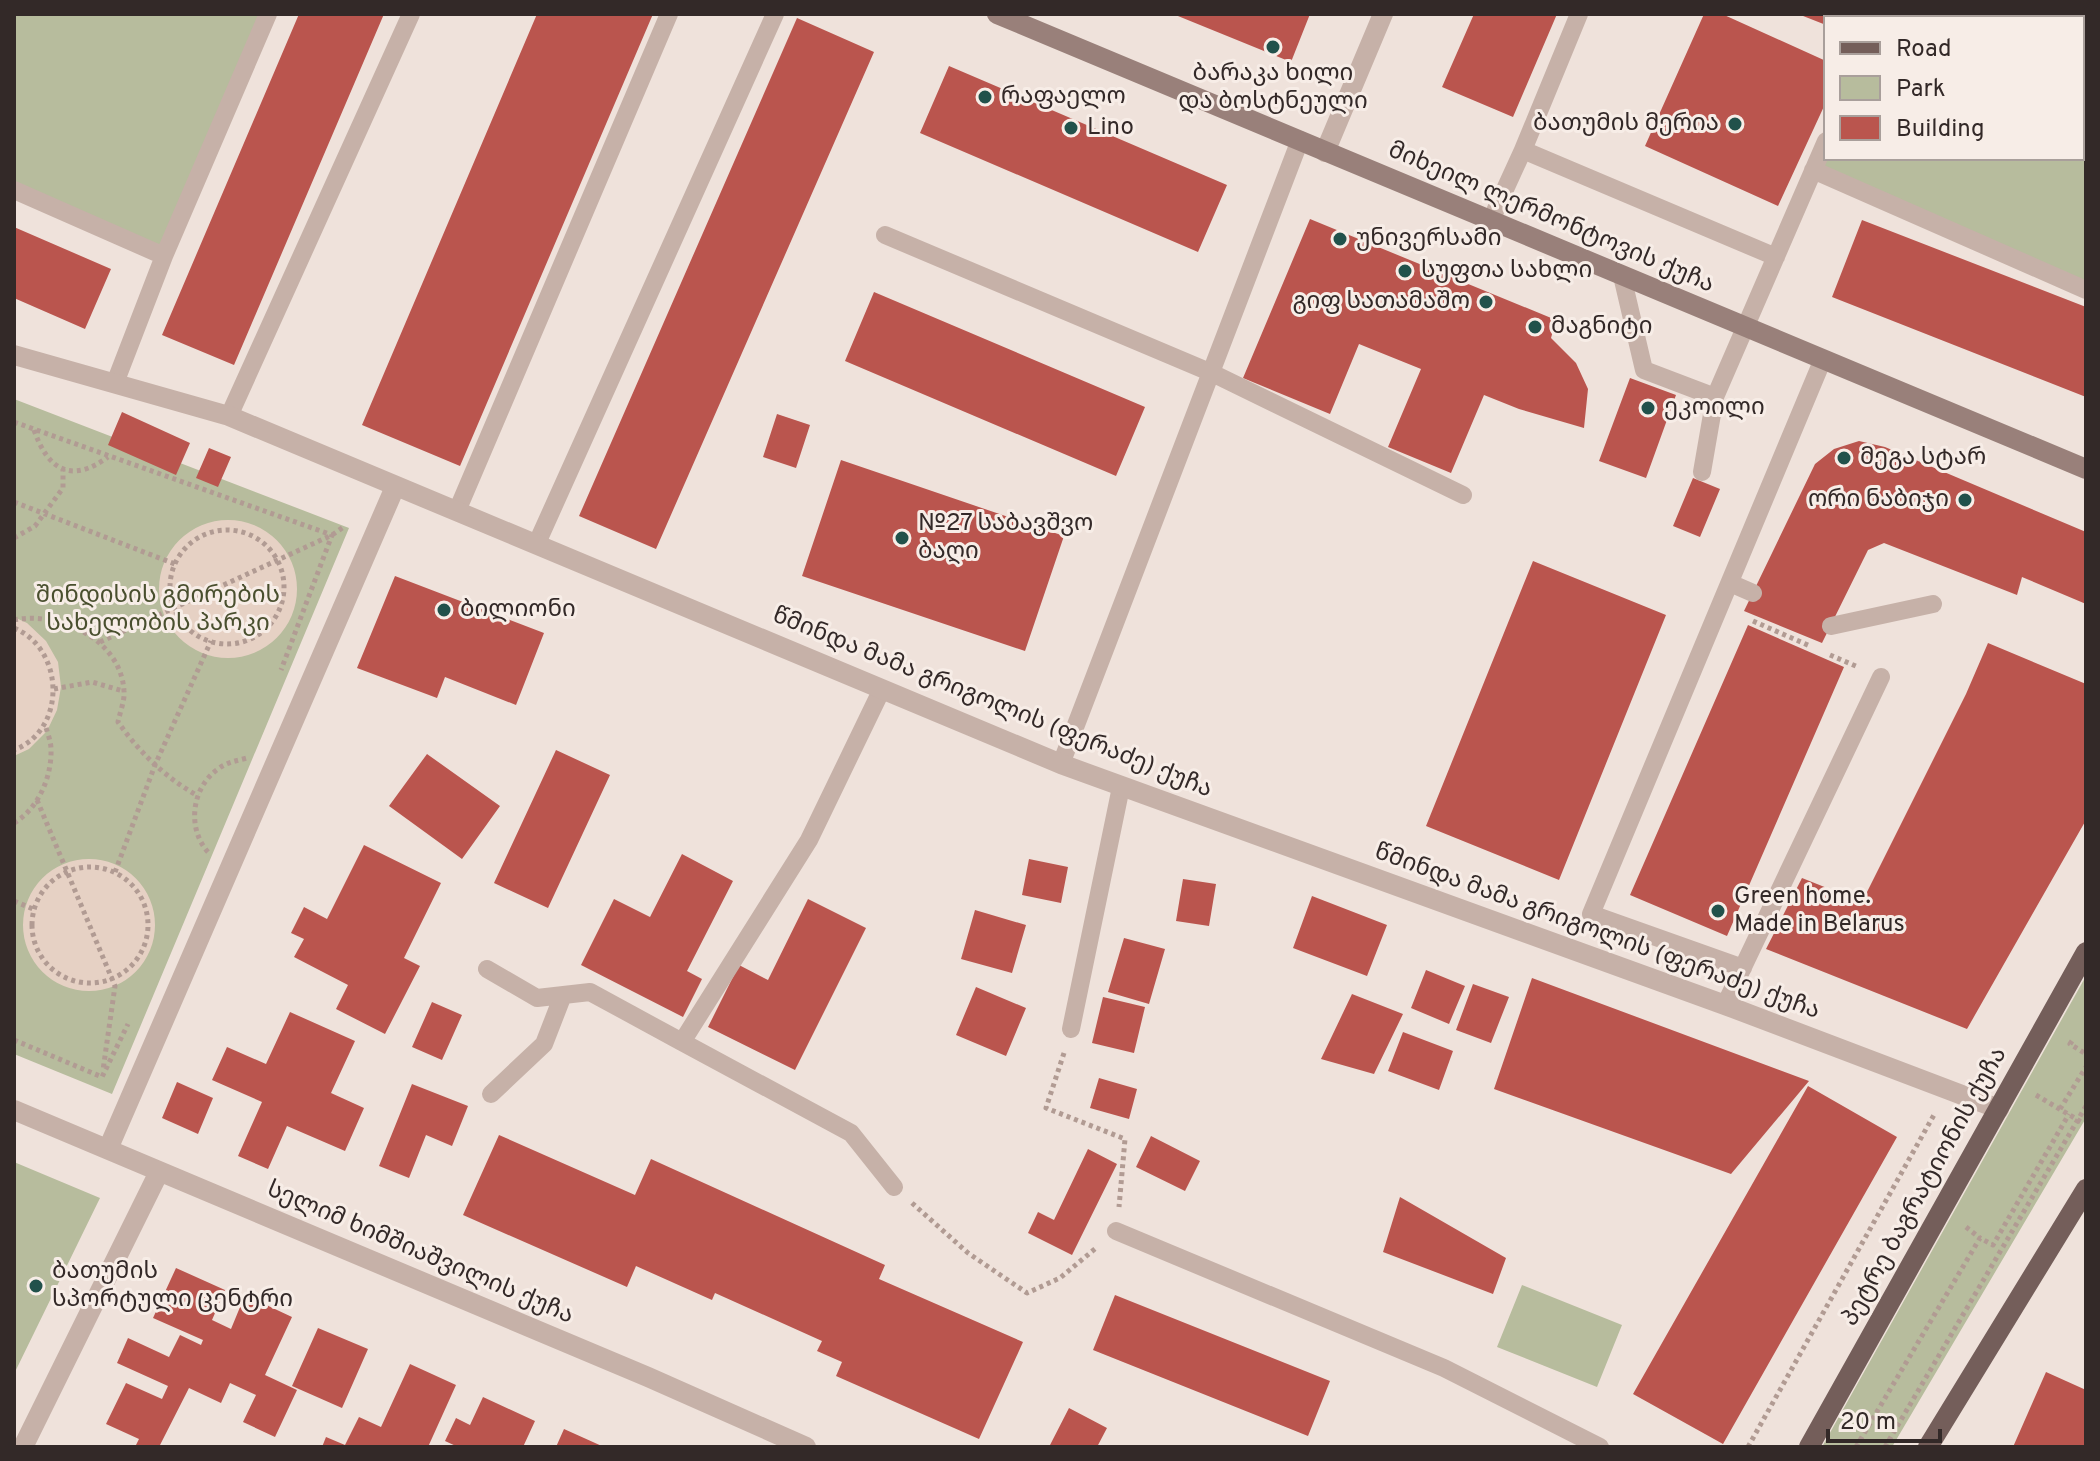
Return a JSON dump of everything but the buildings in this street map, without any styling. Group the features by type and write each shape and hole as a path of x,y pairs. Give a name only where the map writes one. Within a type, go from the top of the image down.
{"main road":[{"name":"პეტრე ბაგრატიონის ქუჩა","path":"1809,1447 2086,952"},
{"path":"1928,1447 2080,1212 2086,1189"}],"street":[{"name":"მიხეილ ლერმონტოვის ქუჩა","path":"997,14 2086,469"},
{"path":"1325,152 1383,14"},
{"name":"წმინდა მამა გრიგოლის (ფერაძე) ქუჩა","path":"14,355 229,416 393,492 457,511 537,543 1061,764 1725,1005 1999,1109"},
{"path":"108,1149 393,492"},
{"name":"სელიმ ხიმშიაშვილის ქუჩა","path":"14,1110 648,1377 806,1447"},
{"path":"23,1447 159,1172"}],"lane":[{"path":"115,383 164,256 268,14"},
{"path":"229,416 411,14"},
{"path":"457,511 669,14"},
{"path":"537,543 775,14"},
{"path":"1491,220 1579,14"},
{"path":"1061,764 1300,140"},
{"path":"1702,472 1715,397 1824,145"},
{"path":"1523,150 1776,257"},
{"path":"1813,170 2086,290"},
{"path":"14,190 164,256"},
{"path":"885,235 1212,373 1463,495"},
{"path":"1622,276 1644,370 1715,397"},
{"path":"1743,968 1591,914 1823,359"},
{"path":"1730,583 1753,593"},
{"path":"1831,626 1933,604"},
{"path":"1725,1005 1881,677"},
{"path":"682,1042 809,840 882,689"},
{"path":"1071,1029 1121,787"},
{"path":"487,969 537,998 590,992 851,1133 894,1187"},
{"path":"491,1094 544,1044 563,995"},
{"path":"1116,1231 1444,1368 1600,1447"}],"path":[{"path":"14,422 332,535"},
{"path":"34,430 46,457 63,469 84,471 109,456"},
{"path":"14,538 35,526 63,488 63,469"},
{"path":"100,642 332,535 393,492"},
{"path":"14,502 175,564"},
{"path":"230,529 248,533 264,542 283,573 285,591 280,609 270,625 256,637 239,643 221,644 201,639 185,627 174,608 169,591 175,564 180,553 194,539 212,531 230,529"},
{"path":"276,684 332,535"},
{"path":"1720,607 1881,677"},
{"path":"14,620 30,617 55,620 100,642 120,671 124,692 118,722 155,765 198,796"},
{"path":"14,628 39,647 50,666 54,689 51,712 44,723 31,739 14,750"},
{"path":"115,872 155,765 211,641"},
{"path":"54,689 92,682 124,692"},
{"path":"14,823 37,800 50,770 51,746 44,723"},
{"path":"214,840 208,853 199,842 194,827 198,796 216,770 230,762 248,758 242,772"},
{"path":"37,800 115,986 102,1077 119,1124"},
{"path":"95,867 115,872 130,882 141,897 147,914 148,933 142,951 131,966 112,979 80,983 63,978 47,966 35,949 31,929 33,909 42,891 57,876 67,872 75,868 95,867"},
{"path":"14,901 33,909"},
{"path":"102,1077 129,1021"},
{"path":"894,1187 968,1253 1027,1293 1060,1278 1116,1231 1125,1139 1046,1108 1071,1029"},
{"path":"2075,1035 2070,1044 2086,1054"},
{"path":"14,1040 102,1077"},
{"path":"2060,1109 2086,1067"},
{"path":"1748,1447 1948,1089"},
{"path":"2031,1093 2081,1121"},
{"path":"1885,1447 2081,1121 2086,1106"},
{"path":"1856,1447 1980,1238 1993,1245 2069,1114"}],"green space":[{"path":"14,14 268,14 164,256 14,190"},
{"path":"2086,152 2086,290 1813,170 1824,160 2084,160"},
{"name":"შინდისის გმირების სახელობის პარკი","path":"14,399 349,528 112,1094 14,1054"},
{"path":"2086,976 2086,1118 1892,1447 1822,1447"},
{"name":"ბათუმის სპორტული ცენტრი","path":"14,1162 100,1198 14,1374"},
{"path":"1522,1285 1622,1325 1597,1387 1497,1347"}],"shaded area":[{"path":"228,520 254,525 277,540 292,563 297,589 292,615 277,638 254,653 228,658 202,653 179,638 164,615 159,589 164,563 179,540 202,525"},
{"path":"14,617 27,623 46,641 58,662 61,687 57,710 47,731 29,749 14,756"},
{"path":"89,859 114,864 136,878 150,900 155,925 150,950 136,972 114,986 89,991 64,986 42,972 28,950 23,925 28,900 42,878 64,864"}],"place":[{"name":"ბარაკა ხილი და ბოსტნეული","path":"1273,47"},
{"name":"რაფაელო","path":"985,97"},
{"name":"ბათუმის მერია","path":"1735,124"},
{"name":"Lino","path":"1071,128"},
{"name":"უნივერსამი","path":"1340,239"},
{"name":"სუფთა სახლი","path":"1405,271"},
{"name":"გიფ სათამაშო","path":"1486,302"},
{"name":"მაგნიტი","path":"1535,327"},
{"name":"ეკოილი","path":"1648,408"},
{"name":"მეგა სტარ","path":"1844,458"},
{"name":"ორი ნაბიჯი","path":"1965,500"},
{"name":"№27 საბავშვო ბაღი","path":"902,538"},
{"name":"ბილიონი","path":"444,610"},
{"name":"Green home. Made in Belarus","path":"1718,911"},
{"name":"ბათუმის სპორტული ცენტრი","path":"36,1286"}]}
